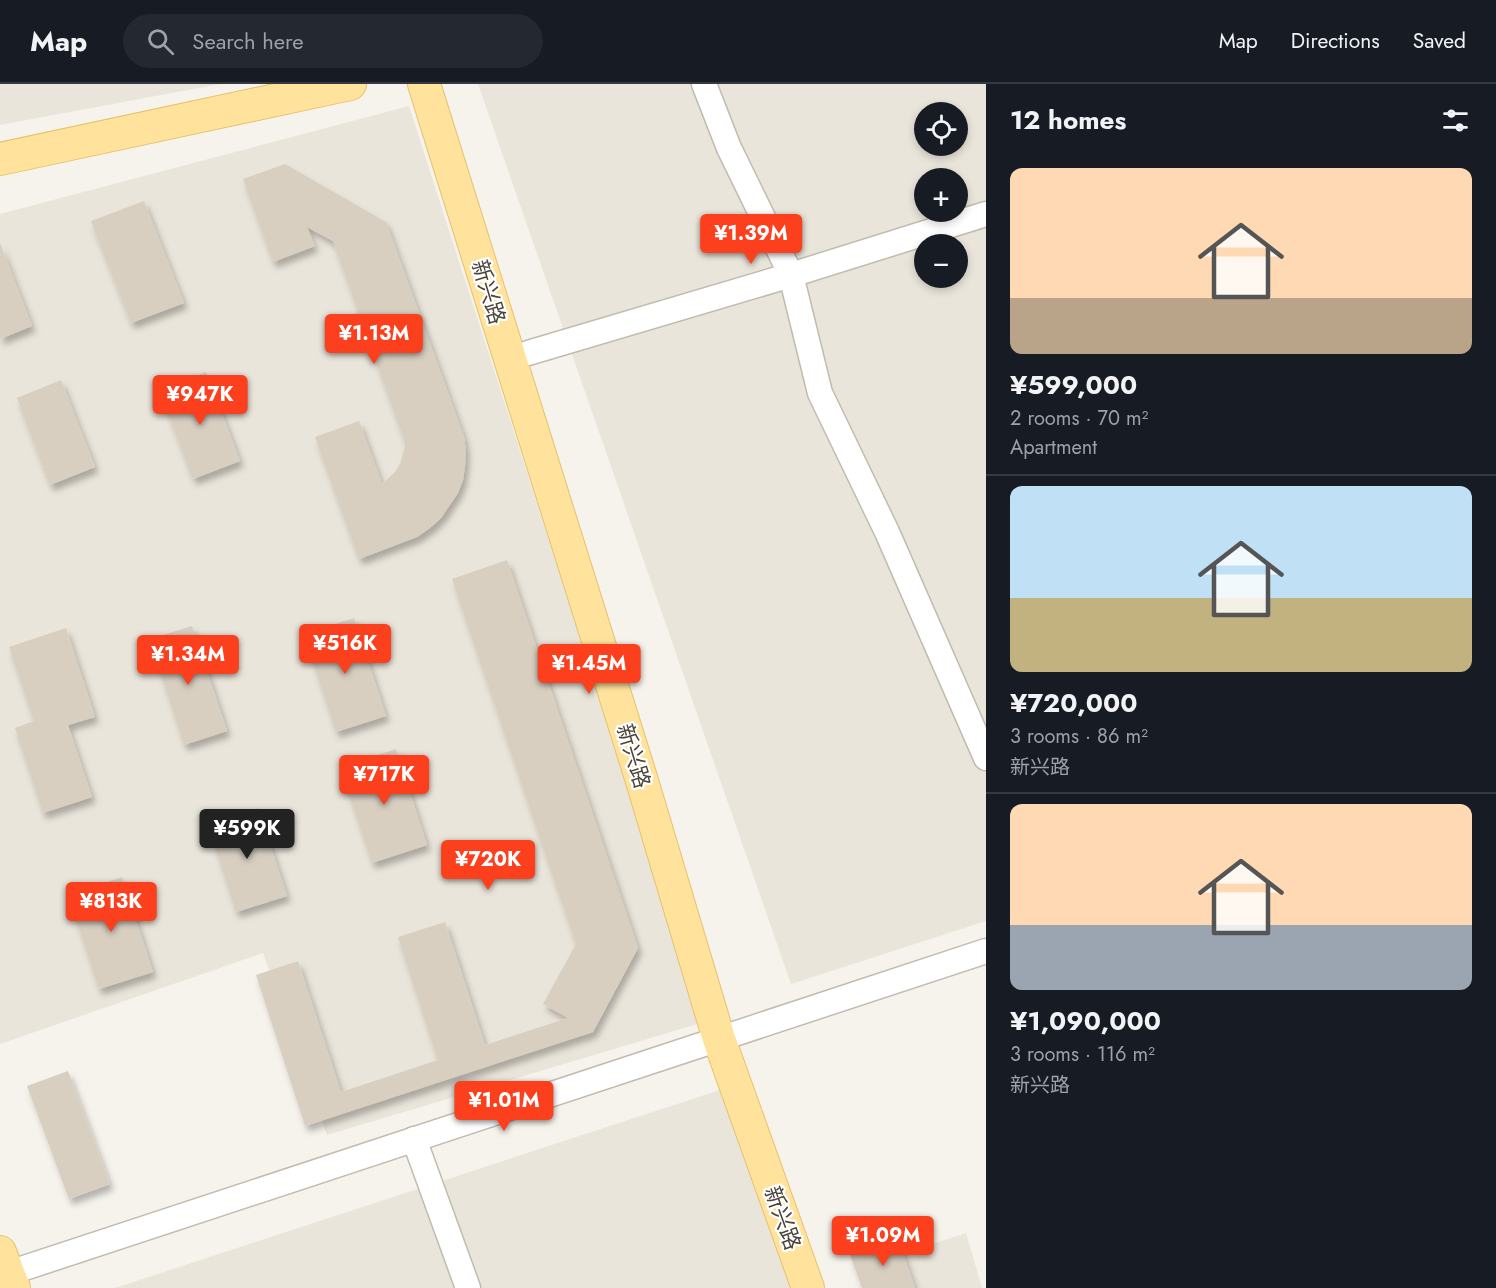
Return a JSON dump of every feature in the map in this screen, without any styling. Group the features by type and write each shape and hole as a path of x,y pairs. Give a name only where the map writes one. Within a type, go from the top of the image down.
{"main road":[{"path":"0,159 350,84"},
{"name":"新兴路","path":"424,84 639,770 728,1036 808,1288"},
{"name":"新兴路","path":"444,84 661,775 728,1036 828,1288"}],"street":[{"path":"704,84 729,148 791,275 820,393 887,532 986,758"},
{"path":"528,353 986,214"},
{"path":"6,1272 986,951"},
{"path":"414,1140 468,1288"}],"shaded area":[{"path":"0,84 220,84 0,125"},
{"path":"478,84 986,84 986,921 791,984"},
{"path":"409,106 704,1022 327,1135 263,953 0,1044 0,214"},
{"path":"726,1088 796,1288 115,1288"},
{"path":"966,1233 982,1288 891,1288 881,1261"}],"building":[{"path":"285,164 386,222 464,437 466,452 463,480 458,493 441,518 417,537 359,559 315,437 359,421 382,484 400,464 405,447 404,439 333,241 307,227 315,246 273,262 243,179"},
{"path":"144,201 184,303 131,323 91,221"},
{"path":"0,243 32,326 0,339"},
{"path":"206,372 240,461 193,479 159,390"},
{"path":"61,380 95,467 50,485 17,398"},
{"path":"507,560 638,948 593,1032 305,1126 256,975 298,961 341,1092 438,1060 398,937 445,922 485,1045 568,1018 543,1004 576,944 452,579"},
{"path":"354,618 386,716 336,732 304,634"},
{"path":"192,626 227,731 184,745 150,639"},
{"path":"66,628 95,717 68,725 92,797 43,813 15,728 34,721 9,647"},
{"path":"396,749 427,845 372,863 340,767"},
{"path":"258,808 287,896 236,912 208,824"},
{"path":"122,877 153,972 99,989 68,895"},
{"path":"68,1071 110,1184 69,1199 27,1086"},
{"path":"898,1239 915,1288 862,1288 850,1255"}]}
